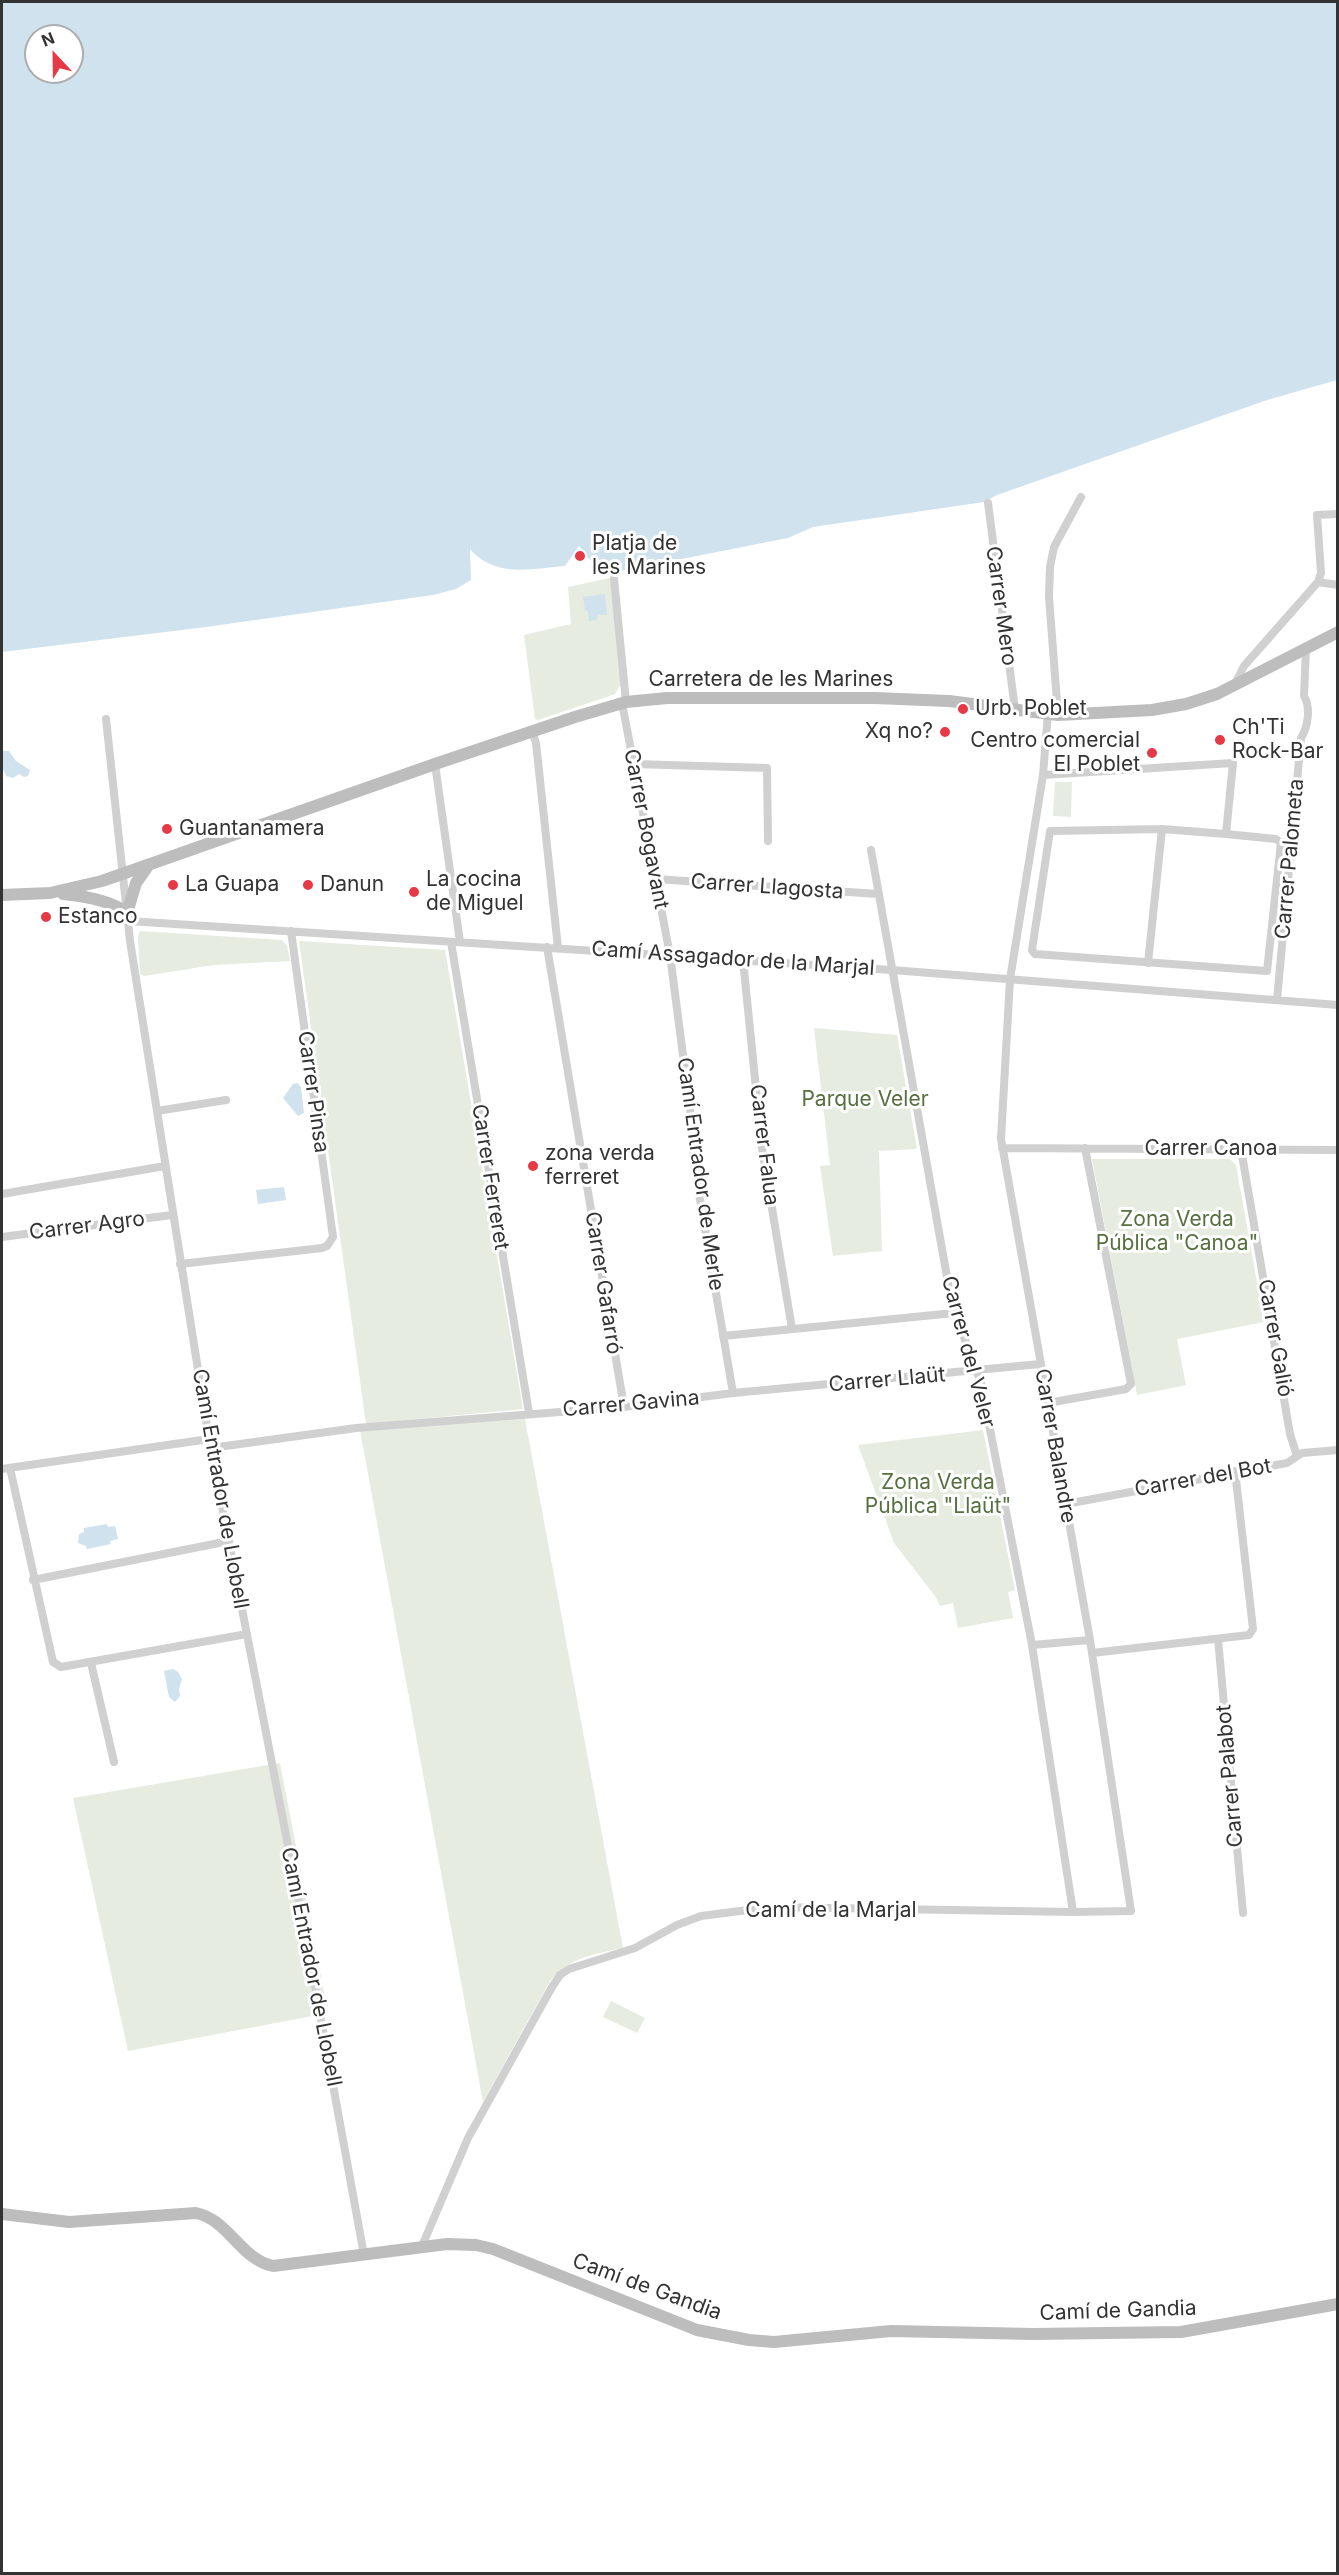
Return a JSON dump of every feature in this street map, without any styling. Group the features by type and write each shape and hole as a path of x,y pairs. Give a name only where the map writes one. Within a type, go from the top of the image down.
{"main road":[{"name":"Carretera de les Marines","path":"2,895 50,893 122,874 435,764 624,703 667,698 875,698 949,701 1053,714 1164,709 1201,700 1234,686 1338,632"},
{"path":"50,893 84,897 118,908 128,917 136,882 148,865"},
{"name":"Camí de Gandia","path":"2,2214 69,2222 191,2213 202,2215 215,2222 246,2254 267,2265 292,2266 422,2246 463,2244 493,2249 697,2330 749,2340 774,2342 891,2331 1033,2334 1181,2332 1338,2304"}],"street":[{"name":"Carrer Balandre","path":"1081,497 1054,548 1050,567 1053,714 1010,979 1002,1148 1090,1640 1131,1911"},
{"name":"Carrer Mero","path":"988,503 1015,709"},
{"path":"1234,686 1244,666 1318,582 1321,573 1317,515 1338,514"},
{"name":"Carrer Bogavant","path":"614,579 624,703 670,955"},
{"path":"1318,582 1338,585"},
{"name":"Carrer Palometa","path":"1277,1000 1301,738 1306,730 1307,702 1304,696 1306,648"},
{"name":"Camí Entrador de Llobell","path":"106,719 128,917 172,1215 210,1444 364,2255"},
{"path":"532,731 536,743 558,948"},
{"path":"1043,775 1233,763 1226,834"},
{"name":"Carrer Ferreret","path":"435,764 455,942 529,1413"},
{"path":"634,765 767,768 768,841"},
{"path":"1148,963 1162,829"},
{"path":"1162,829 1226,834 1276,839 1281,843 1269,969 1264,972 1035,954 1032,950 1050,831 1162,829"},
{"name":"Carrer Llagosta","path":"871,850 892,970"},
{"name":"Carrer Llagosta","path":"656,879 878,894"},
{"name":"Camí Assagador de la Marjal","path":"128,917 291,931 892,970 1338,1005"},
{"name":"Carrer Pinsa","path":"180,1264 322,1248 327,1246 333,1238 291,931"},
{"name":"Carrer Gafarró","path":"547,947 624,1407"},
{"name":"Camí Entrador de Merle","path":"670,955 694,1140 693,1158 733,1394"},
{"name":"Carrer Falua","path":"743,960 762,1148 792,1329"},
{"name":"Carrer del Veler","path":"892,970 954,1313 981,1383 1032,1645 1072,1912"},
{"path":"157,1111 226,1100"},
{"name":"Carrer Canoa","path":"1002,1148 1338,1150"},
{"path":"1048,1403 1126,1389 1131,1384 1085,1148"},
{"name":"Carrer Galió","path":"1241,1149 1290,1434 1297,1456"},
{"path":"2,1194 165,1167"},
{"name":"Carrer Agro","path":"2,1237 172,1215"},
{"path":"723,1336 954,1313"},
{"name":"Carrer Llaüt","path":"733,1394 1040,1364"},
{"name":"Carrer Gavina","path":"6,1468 356,1428 624,1407 733,1394"},
{"name":"Carrer del Bot","path":"1066,1504 1287,1463 1302,1453 1338,1450"},
{"path":"6,1468 52,1662 61,1667 91,1663 247,1634"},
{"path":"1092,1653 1249,1635 1253,1629 1235,1471"},
{"path":"33,1580 229,1541"},
{"name":"Carrer Palabot","path":"1218,1639 1243,1913"},
{"path":"1032,1645 1090,1640"},
{"path":"91,1663 114,1762"},
{"name":"Camí de la Marjal","path":"422,2246 468,2138 552,1987 569,1969 635,1948 677,1925 701,1916 771,1907 1131,1911"}],"green space":[{"path":"610,578 621,684 615,694 538,720 535,719 524,635 571,624 568,587"},
{"path":"1055,782 1072,782 1071,817 1053,816"},
{"path":"140,931 282,940 287,946 290,961 214,965 144,976 140,974 138,937"},
{"path":"299,941 445,950 523,1409 366,1424"},
{"name":"Parque Veler","path":"814,1028 897,1035 917,1149 879,1151 882,1251 833,1256 820,1166 830,1165"},
{"name":"Zona Verda Pública \"Canoa\"","path":"1092,1159 1230,1159 1236,1165 1264,1322 1177,1339 1186,1385 1137,1395"},
{"path":"525,1419 623,1948 583,1958 566,1967 550,1981 483,2102 360,1430"},
{"name":"Zona Verda Pública \"Llaüt\"","path":"983,1430 1015,1590 1008,1592 1013,1618 958,1628 953,1603 940,1606 935,1596 894,1543 858,1445"},
{"path":"280,1763 328,2013 128,2051 73,1798"},
{"path":"611,2001 645,2018 637,2033 603,2017"}],"water":[{"path":"2,2 1337,2 1337,380 1267,400 997,495 984,502 813,527 788,538 621,571 612,566 596,564 579,546 565,566 527,570 502,568 491,564 470,549 471,580 456,589 433,595 206,627 2,652"},
{"path":"605,594 607,615 598,615 597,620 589,621 583,597"},
{"path":"2,751 9,751 16,761 30,770 28,776 24,777 19,774 13,778 6,776 2,767"},
{"path":"297,1083 301,1087 304,1113 298,1116 283,1098 293,1084"},
{"path":"284,1187 286,1200 258,1204 256,1190"},
{"path":"107,1524 108,1527 115,1526 118,1539 110,1541 111,1544 87,1549 86,1546 78,1543 79,1534 84,1532 84,1528"},
{"path":"173,1669 182,1679 179,1689 180,1696 175,1702 169,1697 164,1671"}],"place":[{"name":"Platja de les Marines","path":"580,556"},
{"name":"Urb. Poblet","path":"963,709"},
{"name":"Xq no?","path":"945,732"},
{"name":"Ch'Ti Rock-Bar","path":"1220,740"},
{"name":"Centro comercial El Poblet","path":"1152,753"},
{"name":"Guantanamera","path":"167,829"},
{"name":"La Guapa","path":"173,885"},
{"name":"Danun","path":"308,885"},
{"name":"La cocina de Miguel","path":"414,892"},
{"name":"Estanco","path":"46,917"},
{"name":"zona verda ferreret","path":"533,1166"}]}
